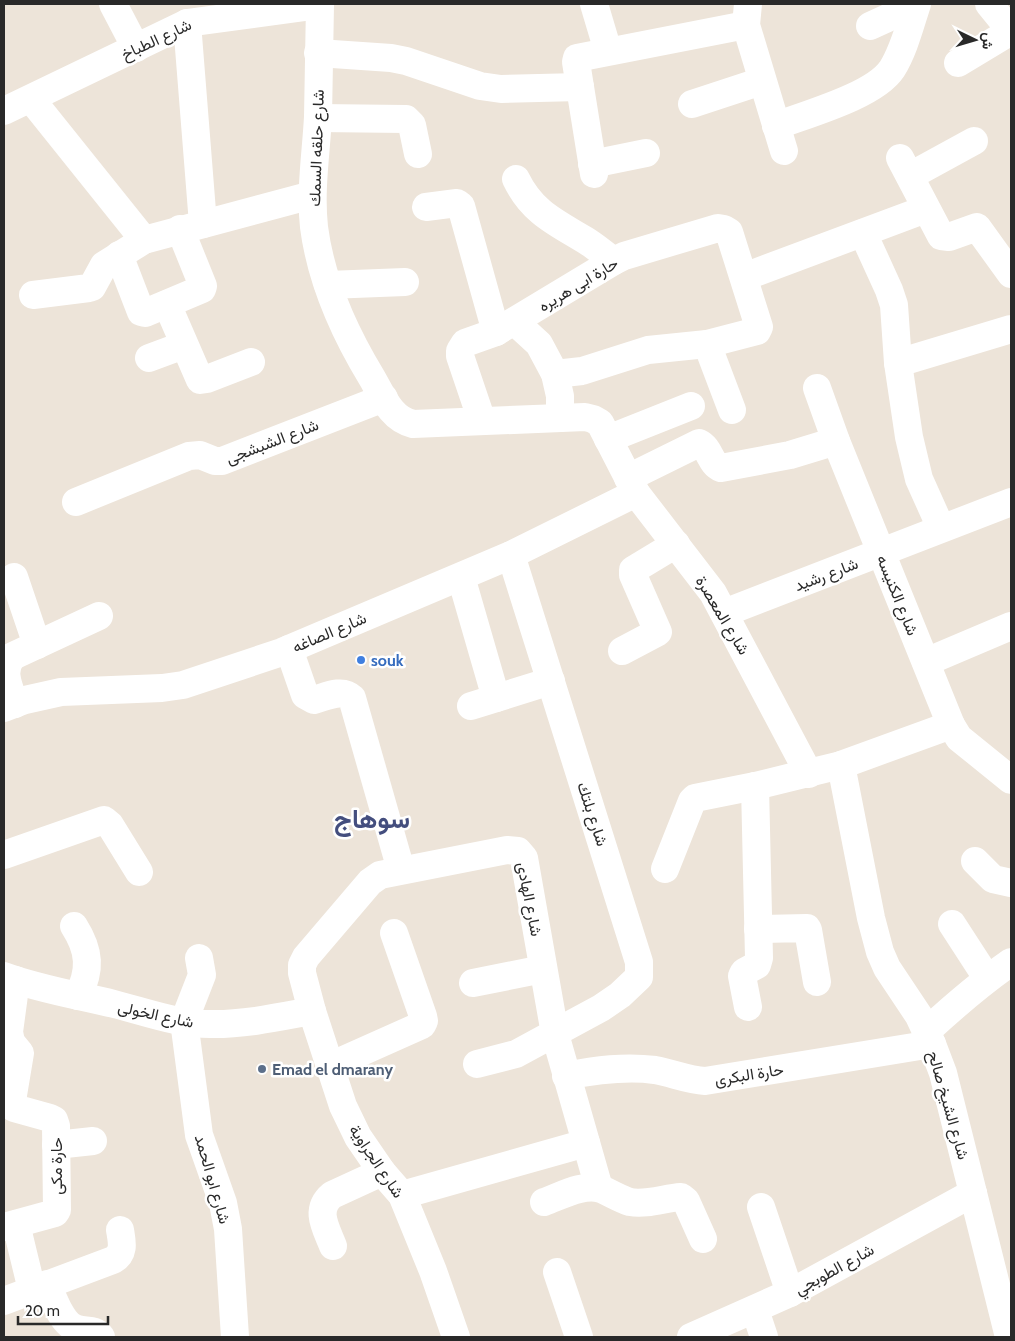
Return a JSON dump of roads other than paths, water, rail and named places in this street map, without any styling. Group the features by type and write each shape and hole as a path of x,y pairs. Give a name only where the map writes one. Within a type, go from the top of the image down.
{"street":[{"path":"113,4 136,48"},
{"name":"شارع الطباخ","path":"4,111 187,23 320,4"},
{"name":"شارع حلقه السمك","path":"320,4 318,118 312,195 314,228 328,285 338,313 357,354 397,418 413,424 482,421"},
{"path":"594,4 608,52"},
{"path":"870,26 916,4"},
{"path":"646,153 593,169 576,62 577,58 608,52 747,14 762,81 780,139 880,83 892,69 900,53 916,4"},
{"path":"958,63 1011,31 989,4"},
{"path":"118,255 141,312 145,313 202,289 192,227 187,23"},
{"path":"318,53 391,58 406,61 480,86 494,88 580,87"},
{"path":"692,104 762,81"},
{"path":"31,98 144,240"},
{"path":"318,118 406,119 412,125 418,154"},
{"path":"974,141 905,167 939,234 945,238 978,227 1011,274"},
{"path":"516,179 529,202 538,210 587,241 614,261"},
{"path":"33,295 89,288 92,286 101,268 118,255 144,240 312,195"},
{"path":"426,207 458,204 461,206 505,327 539,344 555,374 560,396 560,418 482,421"},
{"path":"555,374 589,369 648,350 707,344 757,331 759,327 744,277 926,209"},
{"name":"حارة ابى هريره","path":"482,421 460,356 460,351 465,343 505,327 614,261 624,256 718,228 724,228 729,232 744,277"},
{"path":"863,233 894,305 898,363 909,437 919,479 941,528"},
{"path":"328,285 405,282"},
{"path":"166,304 200,380 251,362"},
{"path":"898,363 1011,329"},
{"path":"707,344 732,410"},
{"path":"149,358 184,345"},
{"name":"شارع الكنيسه","path":"817,388 836,441 951,725 959,738 1011,780"},
{"name":"شارع الشبشجى","path":"76,502 188,456 205,456 216,461 222,461 384,398"},
{"path":"608,439 691,406"},
{"name":"شارع المعصرة","path":"560,418 585,417 600,423 632,485 713,593 809,774"},
{"name":"شارع الصاغه","path":"9,706 43,695 61,692 162,688 184,685 289,649 511,555 699,444 705,446 716,465 721,468 790,454 836,441"},
{"name":"شارع رشيد","path":"724,613 1011,502"},
{"path":"622,651 658,632 634,575 634,570 676,544"},
{"name":"شارع بلتك","path":"511,555 640,970 639,977 620,995 554,1034"},
{"path":"14,577 37,645"},
{"path":"461,577 484,702 551,681"},
{"path":"9,706 5,674 8,661 13,656 99,616"},
{"path":"926,662 1011,626"},
{"path":"289,649 305,695 314,700 342,692 352,698 401,870"},
{"path":"665,869 692,801 695,798 809,774 841,765 951,725"},
{"name":"شارع الشيخ صالح","path":"841,765 871,918 880,952 887,968 919,1016 930,1037 943,1073 1009,1337"},
{"path":"748,1007 742,976 744,972 754,967 758,962 755,786"},
{"path":"4,855 104,820 110,825 139,872"},
{"name":"شارع الهادى","path":"312,1011 302,973 302,965 306,957 370,882 380,875 401,870 507,850 518,851 524,858 554,1034 599,1188"},
{"path":"975,861 993,879 1011,883"},
{"path":"952,924 987,978"},
{"path":"74,926 82,940 87,955 84,983 78,996"},
{"path":"758,929 807,928 817,982"},
{"path":"330,1066 422,1025 424,1021 394,933"},
{"path":"184,1022 202,975 199,958"},
{"path":"930,1037 956,1004 987,978 1011,962"},
{"path":"473,983 543,969"},
{"name":"شارع الخولى","path":"10,978 184,1022 238,1023 312,1011"},
{"name":"حارة مكى","path":"10,978 6,1033 20,1053 12,1105 14,1108 54,1120 56,1126 57,1210 55,1213 10,1226"},
{"name":"شارع الجراوية","path":"312,1011 343,1106 358,1137 382,1172 402,1195 430,1263 456,1337"},
{"name":"شارع ابو الحمد","path":"184,1022 199,1135 223,1204 228,1229 235,1337"},
{"path":"477,1064 516,1054 545,1037 554,1034"},
{"name":"حارة البكرى","path":"566,1076 604,1069 630,1068 657,1070 693,1080 705,1081 930,1037"},
{"path":"56,1145 93,1141"},
{"path":"402,1195 586,1143"},
{"path":"333,1246 322,1214 327,1200 332,1195 382,1172"},
{"path":"544,1202 582,1189 599,1188 630,1202 648,1202 681,1197 686,1201 703,1239"},
{"name":"شارع الطوبجي","path":"692,1337 790,1293 973,1192"},
{"path":"761,1207 790,1293"},
{"path":"10,1226 40,1287 52,1299 60,1313 74,1328 94,1330 101,1337"},
{"path":"4,1301 117,1257 122,1248 120,1230"},
{"path":"557,1272 578,1337"},
{"path":"755,1310 764,1337"}],"place":[{"name":"souk","path":"361,660"},
{"name":"Emad el dmarany","path":"262,1069"}],"district":[{"name":"سوهاج","path":"372,819"}]}
